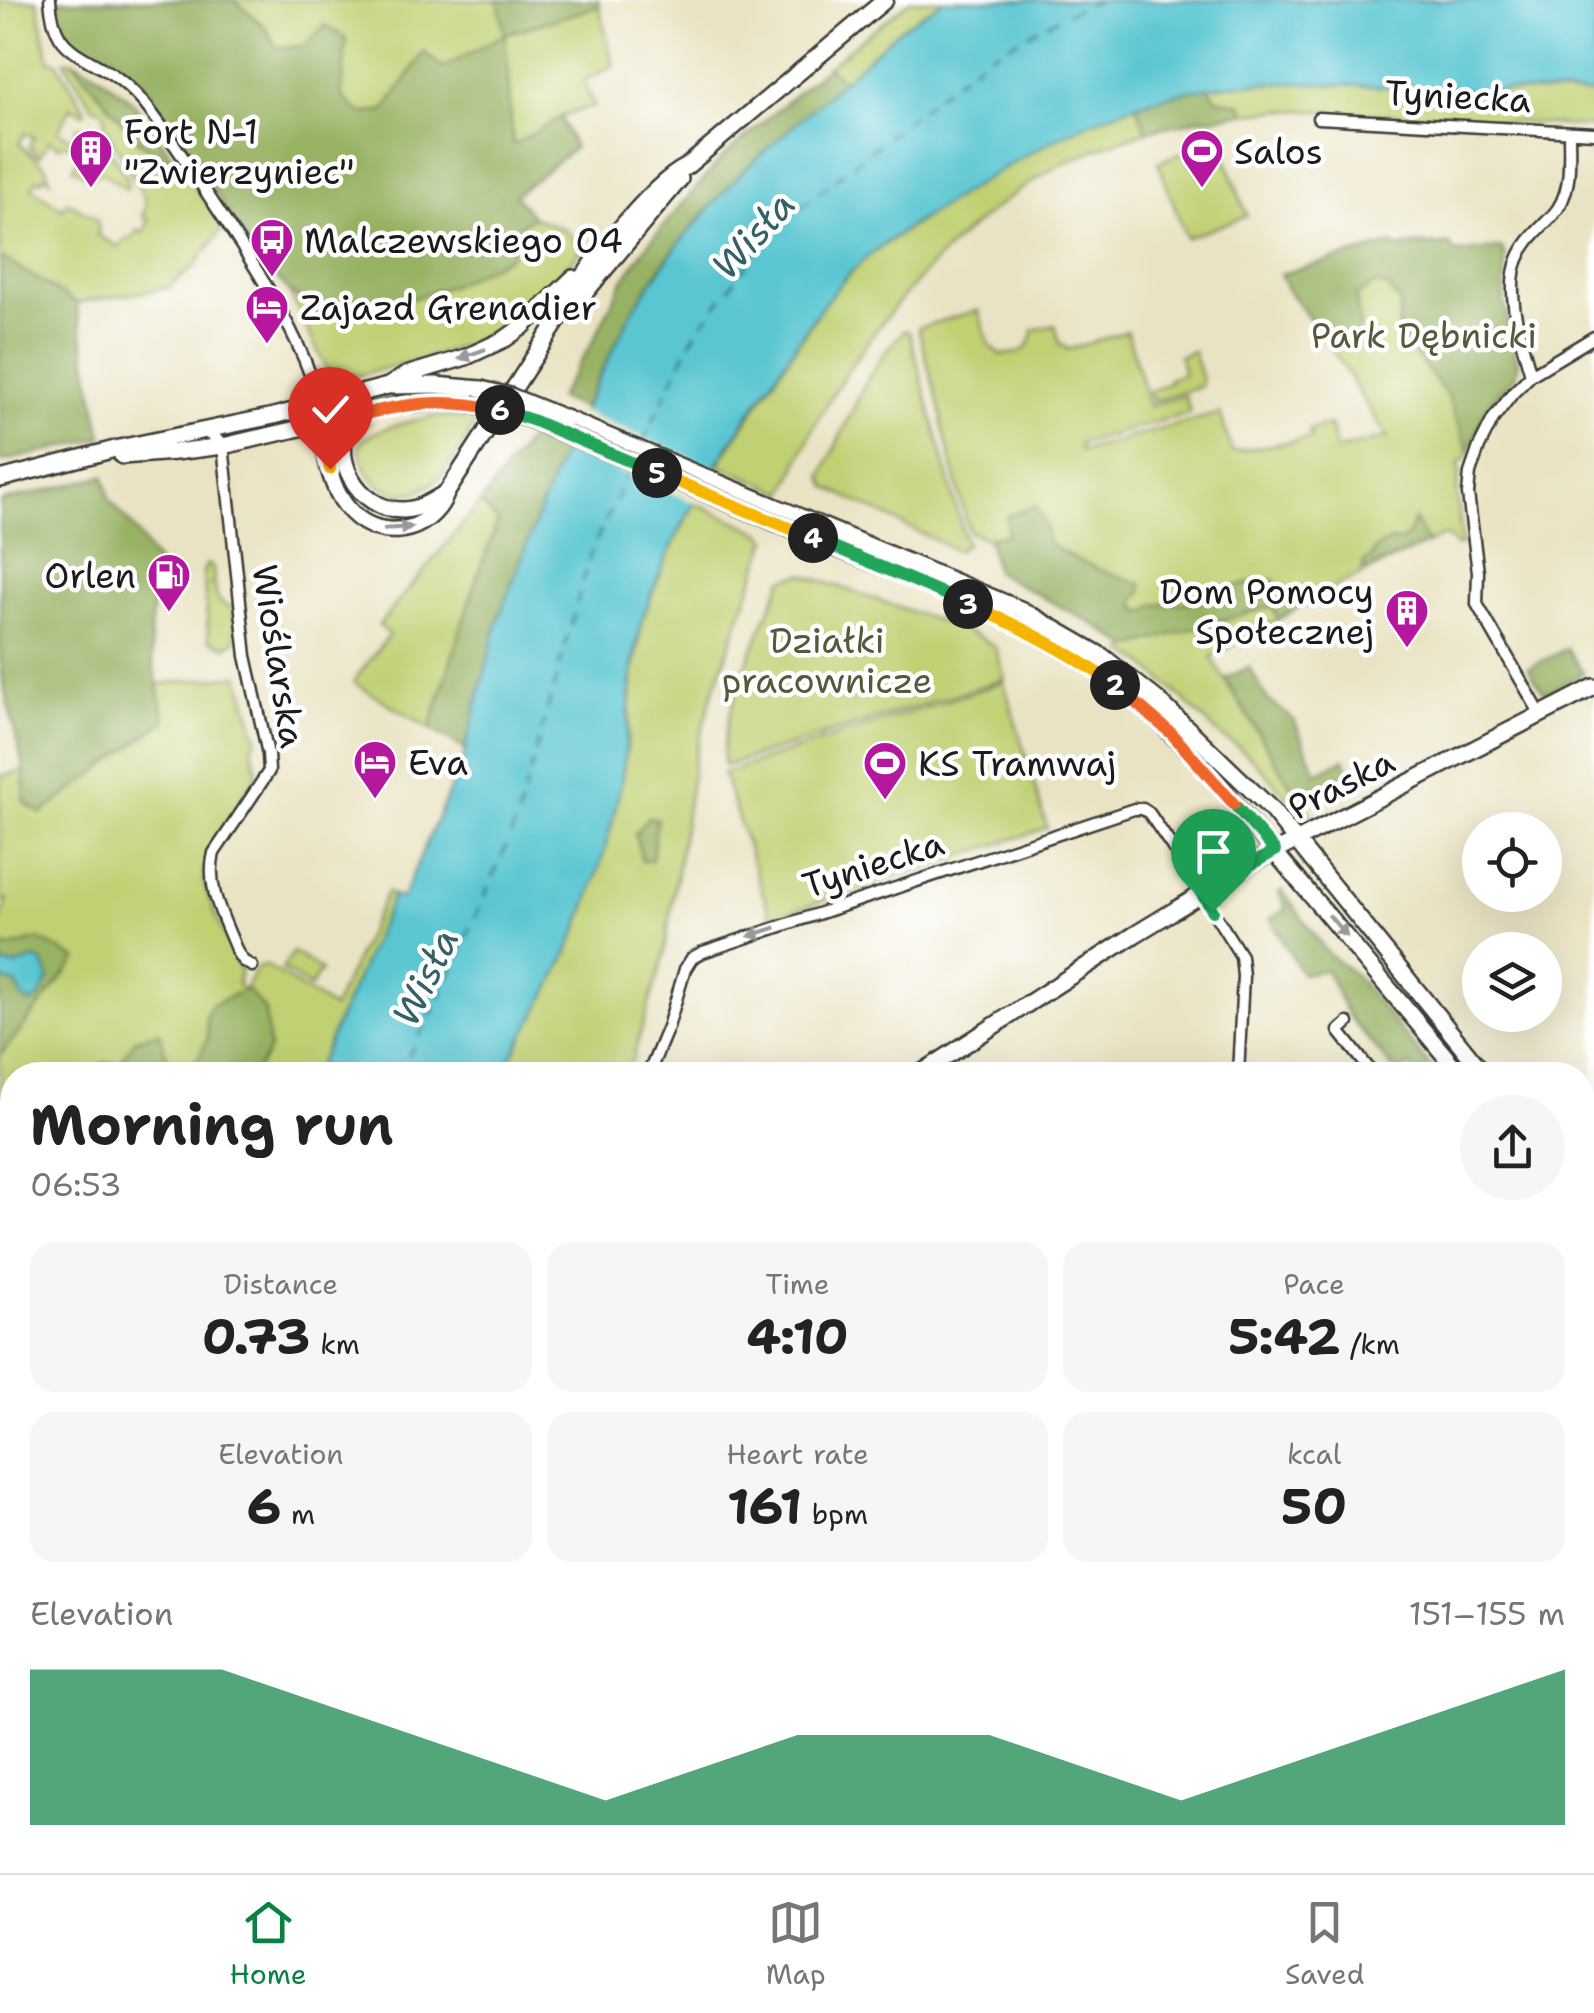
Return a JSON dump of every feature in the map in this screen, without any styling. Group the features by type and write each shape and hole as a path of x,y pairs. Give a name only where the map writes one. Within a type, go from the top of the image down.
{"main road":[{"path":"0,479 320,405 388,386 505,339 602,251 677,171 885,0"},
{"path":"562,314 579,300 686,167"},
{"path":"322,424 324,446 346,508 360,520 387,530 424,522 438,510 562,314 570,295 602,251"},
{"path":"388,386 481,389 534,405 1008,620 1089,666 1172,734 1450,1062"},
{"path":"78,459 223,446 413,403 472,404 532,420 1022,610 1102,656 1140,684 1259,796 1475,1062"},
{"path":"357,415 345,433 344,457 351,477 368,500 384,508 410,510 448,492"},
{"name":"Praska","path":"938,1062 1201,893 1296,840 1594,688"}],"street":[{"path":"50,0 60,38 119,78 143,103 228,225 281,314 310,375 322,424"},
{"name":"Tyniecka","path":"1318,118 1594,133"},
{"path":"1531,375 1513,308 1515,272 1517,260 1534,232 1564,198 1570,133"},
{"path":"1541,715 1477,604 1478,572 1468,494 1470,474 1493,419 1513,393 1531,375 1594,336"},
{"path":"200,431 214,436 223,446 231,434 250,422"},
{"name":"Wioślarska","path":"223,446 246,656 269,771 214,853 210,883 237,952 252,966"},
{"name":"Tyniecka","path":"653,1062 683,975 692,958 702,952 1134,809 1149,813 1201,893"},
{"path":"1201,893 1242,962 1238,1062"},
{"path":"1348,1023 1338,1030 1364,1062"}],"green space":[{"path":"0,0 37,0 49,61 56,61 86,110 84,114 71,107 58,131 71,139 78,127 85,128 76,144 59,147 49,141 39,157 29,146 34,137 25,133 19,144 46,167 50,180 44,176 41,181 37,179 32,188 63,209 67,202 97,219 97,235 119,247 137,230 143,233 149,220 143,217 146,201 104,123 102,110 93,107 64,61 73,61 136,139 185,174 223,228 193,268 168,288 76,303 0,274"},
{"path":"55,0 234,0 264,26 277,48 305,46 325,25 346,38 342,97 362,114 385,110 424,52 443,68 505,34 513,145 561,117 574,148 515,195 533,217 517,227 511,256 452,285 364,315 322,314 288,290 253,251 144,83 66,39"},
{"path":"234,0 498,0 506,34 599,6 614,66 584,81 594,106 561,117 513,146 424,52 385,110 362,114 342,98 305,46 277,48 264,26"},
{"path":"498,0 599,0 599,6 505,34"},
{"path":"911,0 944,0 900,29 844,81 827,67"},
{"path":"73,61 132,101 185,174 136,139"},
{"path":"827,67 844,81 738,178 680,242 639,301 583,408 558,398 592,343 622,282 648,244 722,158"},
{"path":"1300,83 1594,94 1594,127 1324,111 1246,113 1241,104 1216,99 1208,87"},
{"path":"1208,87 1217,99 1241,104 1246,113 1147,131 1135,103"},
{"path":"1135,103 1147,131 1077,157 1019,191 984,217 921,277 842,380 815,425 785,493 718,465 829,296 862,261 1064,132"},
{"path":"93,128 128,179 127,189 102,173 90,177 73,168"},
{"name":"Salos","path":"1219,140 1247,216 1186,238 1158,162"},
{"path":"533,217 566,230 582,250 515,316 476,340 431,357 340,380 327,370 288,290 322,314 364,315 452,285 517,226"},
{"path":"1393,244 1395,248 1450,245 1460,253 1501,248 1505,256 1504,301 1518,366 1514,378 1492,400 1466,458 1458,464 1462,544 1457,546 1445,535 1339,585 1211,657 1311,815 1299,811 1253,760 1223,738 1142,662 1125,652 1129,647 996,572 988,539 969,532 918,328 978,310 989,344 1000,355 1023,350 1030,343 1033,330 1055,325 1060,345 1067,350 1127,331 1149,406 1185,395 1190,413 1079,444 1081,451 1220,413 1232,452 1311,438 1309,430 1330,425 1336,450 1389,439 1280,274"},
{"name":"Park Dębnicki","path":"1393,244 1395,248 1450,245 1460,253 1501,248 1505,256 1504,301 1518,366 1514,378 1492,400 1469,451 1446,394 1398,333 1400,303 1389,288 1375,284 1356,296 1360,330 1333,350 1280,274"},
{"path":"0,256 76,303 102,438 0,462"},
{"path":"905,330 909,332 966,544 957,551 827,487 822,476 866,381"},
{"path":"1193,351 1201,386 1153,401 1149,392 1184,374 1179,356"},
{"path":"441,416 478,419 456,456 435,481 406,494 386,489 370,476 360,449 367,437 398,424"},
{"path":"531,436 563,451 499,617 465,749 430,729 498,521 480,503"},
{"path":"104,476 110,500 158,565 150,631 165,721 41,814 25,803 24,770 0,671 0,502"},
{"path":"480,503 499,521 476,580 430,729 353,682 389,635 379,625"},
{"path":"695,503 768,539 713,692 695,755 664,956 632,1061 508,1062 575,936 620,787 643,617 669,552"},
{"path":"1036,506 1046,526 1047,542 1081,561 1142,584 1142,593 1136,597 1138,610 1146,612 1154,605 1220,599 1231,588 1266,579 1278,585 1277,599 1287,600 1302,590 1308,602 1278,619 1272,606 1130,647 996,572 988,538 1007,534 1007,516"},
{"path":"1414,520 1428,543 1363,572 1363,563 1375,549 1403,539"},
{"path":"207,564 213,568 211,585 220,601 233,607 236,640 226,647 209,640 203,571"},
{"name":"Działki pracownicze","path":"802,574 985,640 996,648 1005,679 724,766 728,723 754,646 783,579"},
{"path":"1567,649 1583,673 1547,693 1528,668"},
{"path":"1249,667 1268,700 1294,720 1317,773 1344,759 1351,772 1302,804 1225,679"},
{"path":"239,675 257,738 252,748 257,774 219,835 204,869 211,904 241,970 237,985 245,990 256,968 266,965 333,1008 387,892 393,896 320,1062 0,1062 0,1056 77,959 7,948 0,943 0,923 8,899 0,900 0,776 24,771 25,803 164,721 158,684"},
{"name":"KS Tramwaj","path":"1004,682 1047,828 771,918 723,773"},
{"path":"648,817 657,819 652,860 642,861 635,834"},
{"path":"1282,890 1328,954 1355,975 1426,1062 1387,1062 1347,1014 1326,970 1302,974 1270,919 1286,909 1279,892"},
{"path":"39,939 77,959 0,1056 0,979 16,984 23,998 36,959 13,966 0,963 0,943 7,948"},
{"path":"293,952 321,970 310,987 282,969"},
{"path":"246,989 265,1010 269,1050 262,1062 182,1062 197,1061 208,1038 206,1017 210,1006"},
{"path":"160,1032 168,1062 120,1062 136,1039"}],"water":[{"name":"Wisła","path":"944,0 1594,0 1594,94 1268,83 1226,85 1169,95 1102,118 1038,148 882,246 838,286 808,326 722,456 671,548 639,633 620,788 596,879 560,969 508,1062 320,1062 393,896 402,898 462,763 499,617 563,451 633,309 679,243 740,174 900,29"},
{"path":"36,959 44,964 49,979 38,999 30,1003 16,984 0,979 0,963 14,966"}],"pier":[{"path":"577,410 721,470 700,505 560,446"}],"ferry route":[{"path":"643,442 693,337 771,232 982,59 1083,5 1107,0"},
{"path":"404,1062 436,1007 515,826 592,549 631,467"}],"place":[{"name":"Fort N-1 \"Zwierzyniec\"","path":"91,189"},
{"name":"Salos","path":"1202,189"},
{"name":"Malczewskiego 04","path":"272,278"},
{"name":"Zajazd Grenadier","path":"267,345"},
{"name":"Orlen","path":"169,613"},
{"name":"Dom Pomocy Społecznej","path":"1407,649"},
{"name":"Eva","path":"375,800"},
{"name":"KS Tramwaj","path":"885,801"}],"route":[{"path":"330,469 322,424 413,403 458,402 502,410 1008,620 1089,666 1156,718 1275,851 1201,893 1213,911"}]}
